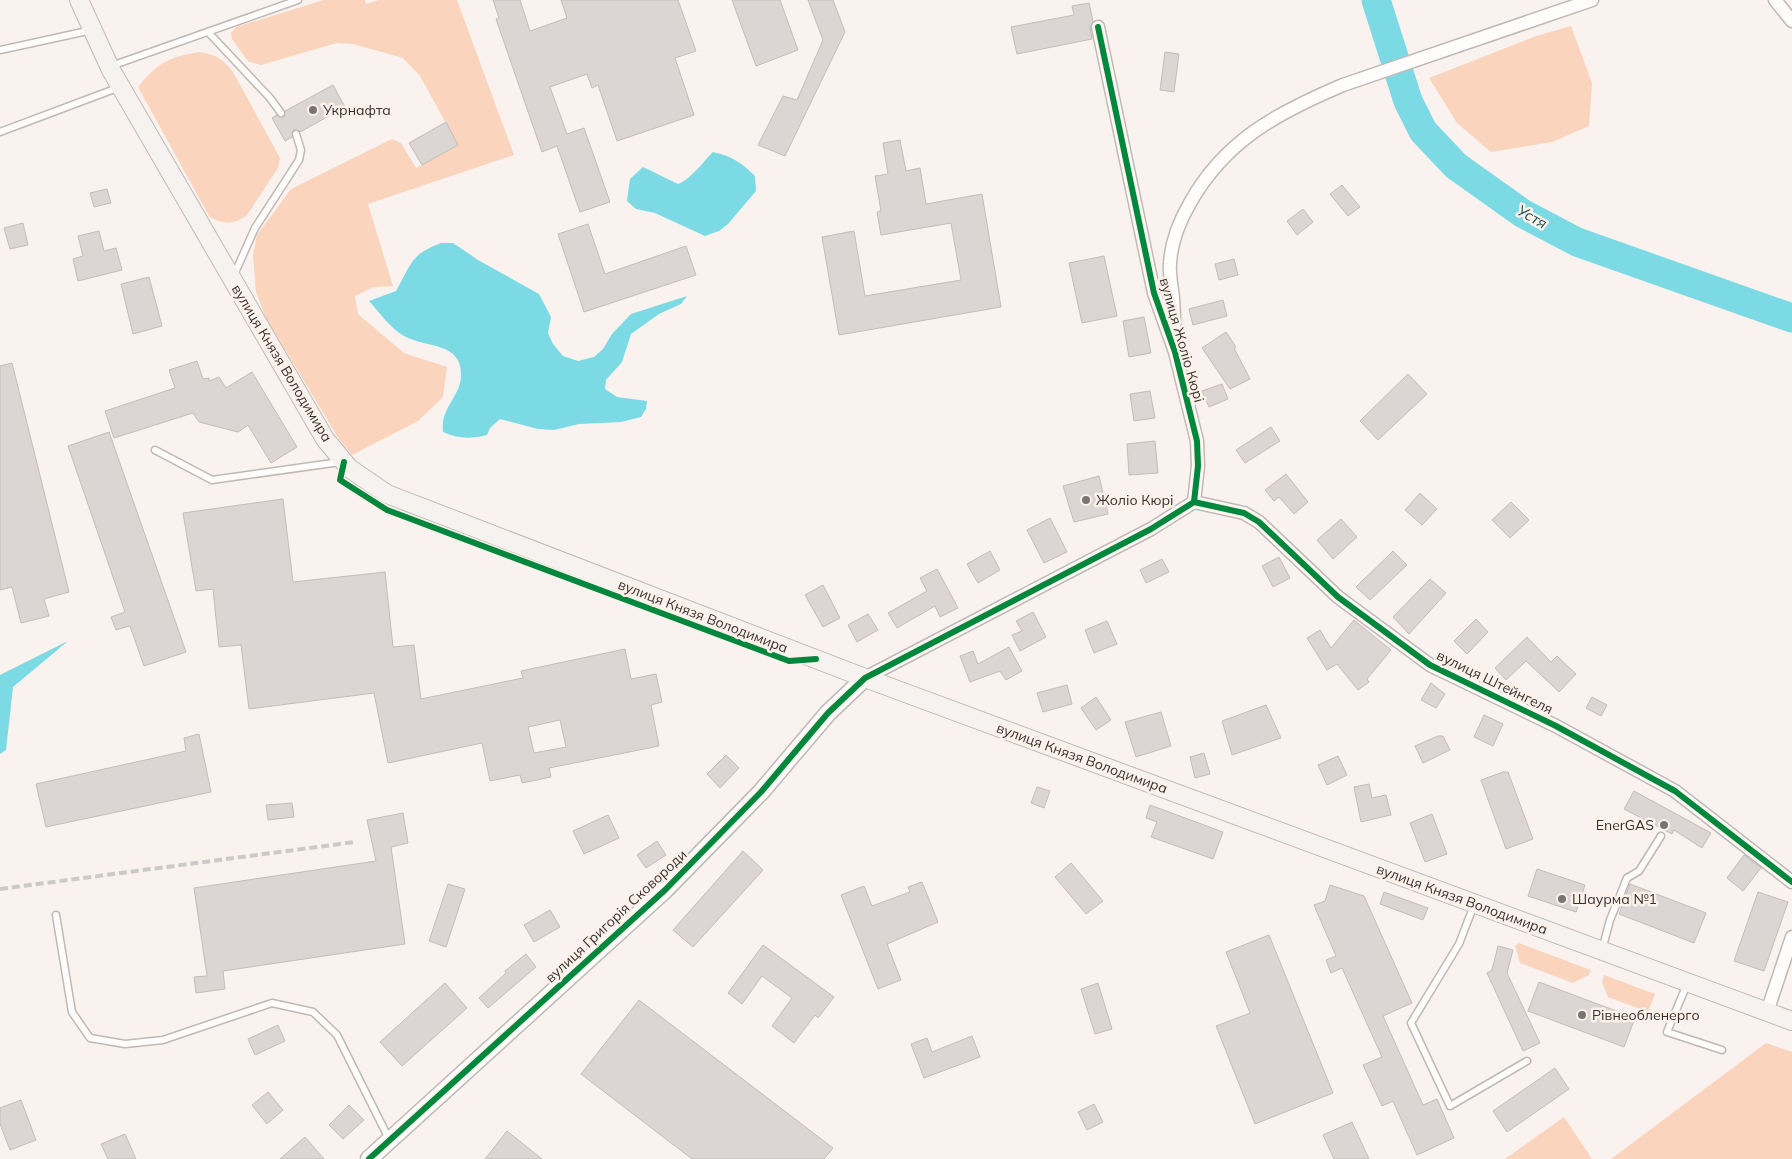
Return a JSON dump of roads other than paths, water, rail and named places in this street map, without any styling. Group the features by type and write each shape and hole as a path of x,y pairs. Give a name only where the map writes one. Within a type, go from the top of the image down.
{"main road":[{"name":"вулиця Князя Володимира","path":"79,0 110,66 325,440 349,468 396,497 865,678 1792,1021"}],"street":[{"path":"1175,352 1170,265 1173,242 1180,222 1197,190 1213,167 1226,154 1262,124 1307,100 1343,85 1455,45 1592,0"},
{"path":"1775,0 1792,21"},
{"name":"вулиця Жоліо Кюрі","path":"1098,27 1154,293 1175,352 1197,442 1198,466 1194,502"},
{"path":"865,678 1151,529 1194,502"},
{"name":"вулиця Штейнгеля","path":"1194,502 1244,513 1259,522 1338,597 1430,665 1556,726 1675,790 1792,882"},
{"name":"вулиця Григорія Сковороди","path":"369,1159 665,890 761,792 828,713 865,678"},
{"path":"1767,1012 1792,938"}],"lane":[{"path":"110,66 298,0"},
{"path":"0,50 93,30"},
{"path":"208,32 270,98 281,113"},
{"path":"0,132 122,87"},
{"path":"232,278 255,228 299,160 301,150 296,134"},
{"path":"154,450 212,480 344,462"},
{"path":"1602,951 1610,920 1628,878 1639,871 1662,836"},
{"path":"1474,904 1458,944 1411,1022 1450,1106 1527,1061"},
{"path":"56,915 72,1012 90,1038 125,1044 162,1040 272,1003 313,1012 337,1035 389,1140"},
{"path":"1688,983 1667,1032 1722,1050"}],"water":[{"path":"713,152 736,161 755,176 756,191 728,224 719,231 705,236 655,213 636,209 627,201 630,179 643,167 678,184 692,175"},
{"path":"441,243 453,243 478,260 539,294 551,317 548,333 553,344 563,356 578,361 594,357 603,349 612,334 631,314 687,296 681,304 659,314 631,334 622,362 606,380 605,389 617,397 647,401 646,409 641,417 621,422 579,424 554,430 538,429 500,419 490,428 487,435 470,438 443,432 443,423 447,409 460,383 460,364 449,351 413,340 399,333 369,301 396,291 417,256"},
{"path":"68,641 13,687 6,750 0,754 0,675"}],"waterway":[{"name":"Устя","path":"1376,0 1408,101 1423,131 1456,166 1522,213 1577,242 1792,318"}],"railway":[{"path":"0,889 355,842"}],"place":[{"name":"Укрнафта","path":"313,110"},
{"name":"Жоліо Кюрі","path":"1086,500"},
{"name":"EnerGAS","path":"1664,825"},
{"name":"Шаурма №1","path":"1562,899"},
{"name":"Рівнеобленерго","path":"1582,1015"}]}
